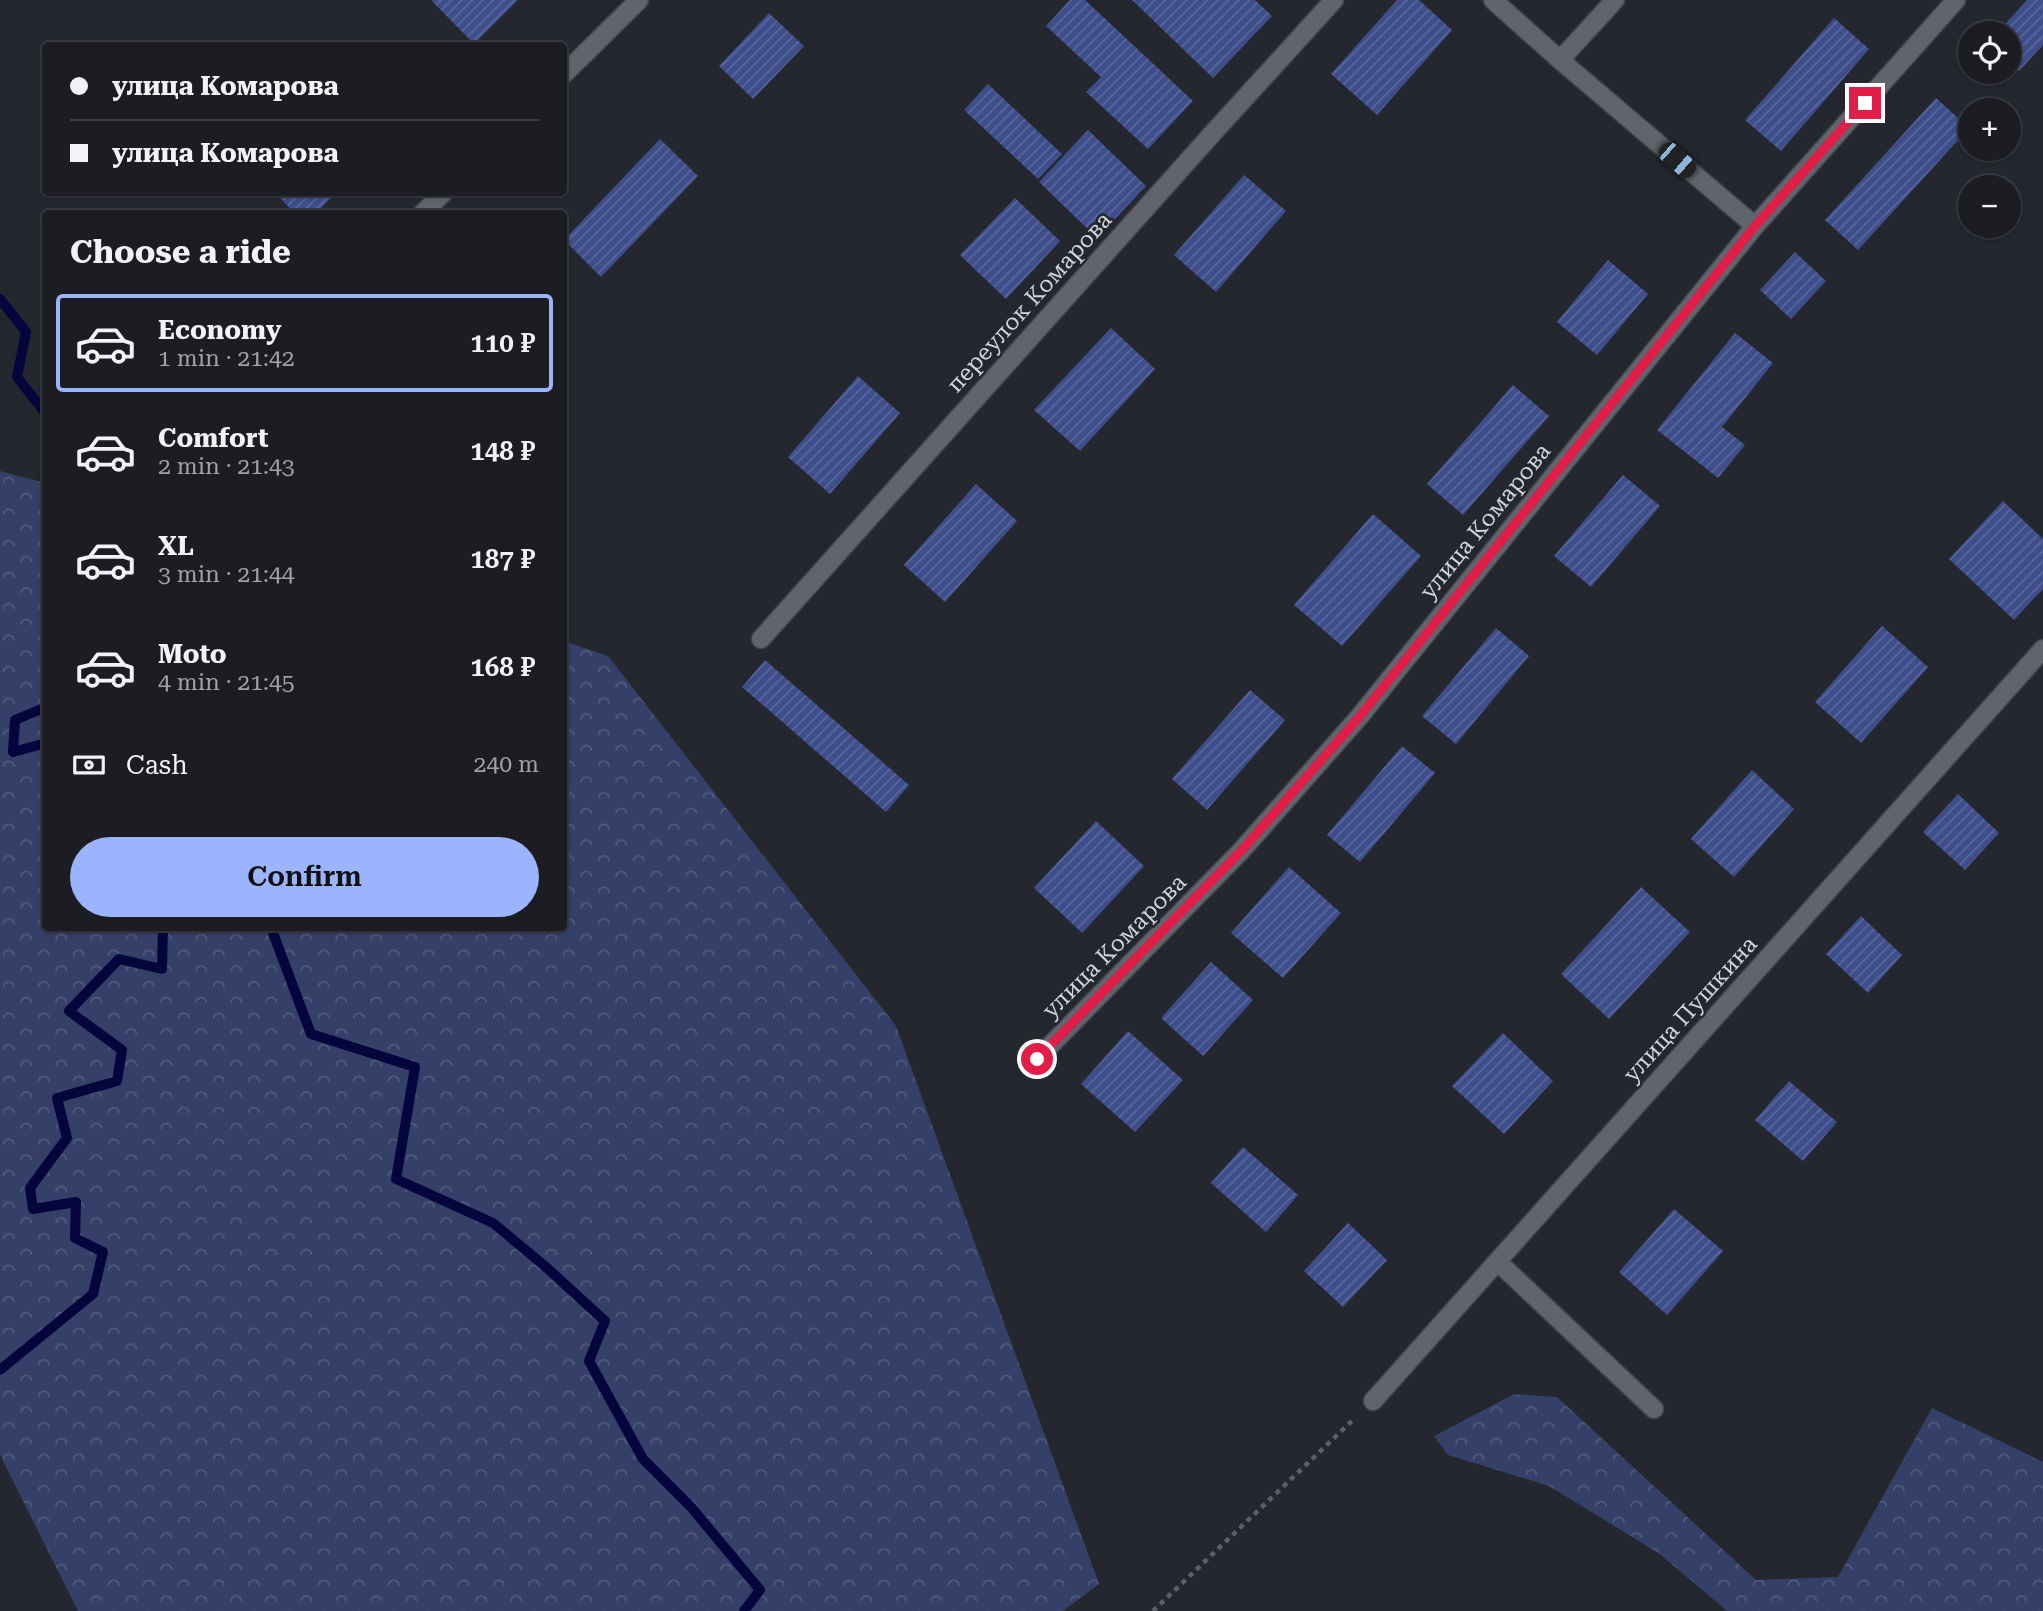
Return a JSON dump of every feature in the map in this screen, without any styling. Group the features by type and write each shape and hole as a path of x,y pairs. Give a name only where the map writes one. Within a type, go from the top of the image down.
{"street":[{"path":"567,71 639,0"},
{"name":"переулок Комарова","path":"761,639 1334,0"},
{"path":"1493,0 1755,226"},
{"path":"1560,60 1615,0"},
{"name":"улица Комарова","path":"1037,1059 1241,851 1360,716 1755,226 1956,0"},
{"path":"426,210 440,196"},
{"name":"улица Пушкина","path":"1373,1401 2043,649"},
{"path":"1498,1262 1654,1409"}],"path":[{"path":"1153,1611 1373,1401"}],"green space":[{"path":"0,471 42,482 42,931 567,931 567,642 608,656 896,1026 1099,1584 1063,1611 78,1611 0,1455"},
{"path":"1514,1394 1557,1397 1756,1580 1838,1577 1932,1408 2043,1462 2043,1611 1727,1611 1660,1554 1549,1486 1448,1455 1434,1436"}],"building":[{"path":"518,0 476,42 472,42 432,1"},
{"path":"1070,0 1085,0 1193,101 1148,149 1086,92 1101,77 1046,26"},
{"path":"1132,0 1255,0 1272,16 1213,78"},
{"path":"1397,0 1419,0 1452,30 1377,115 1331,74"},
{"path":"2027,0 2043,0 2043,45 2021,69 2021,21 2008,21"},
{"path":"769,13 804,46 753,99 719,66"},
{"path":"1834,18 1869,49 1781,151 1745,120"},
{"path":"988,84 1062,154 1038,179 964,110"},
{"path":"1936,98 1958,118 1958,140 1858,250 1825,220"},
{"path":"1088,130 1146,186 1097,238 1039,182"},
{"path":"660,139 698,176 601,277 567,243 567,237"},
{"path":"1244,175 1286,211 1216,292 1174,255"},
{"path":"279,196 333,196 319,210 291,210"},
{"path":"1015,198 1060,241 1006,299 960,255"},
{"path":"1795,252 1826,281 1791,319 1760,290"},
{"path":"1608,260 1648,294 1597,355 1557,322"},
{"path":"1111,328 1155,369 1080,451 1034,410"},
{"path":"1735,333 1773,363 1722,427 1745,445 1718,478 1657,430"},
{"path":"858,376 900,413 830,494 788,457"},
{"path":"1513,385 1549,416 1463,515 1427,484"},
{"path":"1623,475 1660,506 1591,587 1554,556"},
{"path":"976,484 1017,521 945,602 904,565"},
{"path":"2003,501 2043,539 2043,589 2014,620 1949,559"},
{"path":"1373,514 1421,556 1342,646 1294,605"},
{"path":"1882,626 1928,667 1861,743 1815,702"},
{"path":"1496,628 1529,656 1456,744 1422,716"},
{"path":"765,660 909,785 886,812 742,687"},
{"path":"1250,690 1285,720 1207,810 1172,779"},
{"path":"1402,746 1435,773 1360,862 1327,835"},
{"path":"1752,770 1794,809 1734,877 1691,839"},
{"path":"1958,794 1999,833 1965,870 1923,832"},
{"path":"1096,821 1144,866 1082,933 1034,888"},
{"path":"1289,867 1341,913 1283,978 1231,933"},
{"path":"1641,887 1690,932 1609,1019 1561,974"},
{"path":"1861,916 1902,955 1868,993 1826,954"},
{"path":"1211,962 1253,1000 1203,1056 1161,1018"},
{"path":"1128,1031 1183,1080 1135,1132 1081,1084"},
{"path":"1503,1033 1553,1081 1504,1134 1452,1086"},
{"path":"1789,1081 1837,1122 1803,1161 1755,1120"},
{"path":"1243,1147 1298,1195 1266,1232 1211,1183"},
{"path":"1674,1209 1723,1251 1667,1315 1619,1272"},
{"path":"1348,1223 1387,1260 1343,1307 1304,1271"}],"waterway":[{"path":"0,299 26,332 17,377 42,409"},
{"path":"42,709 15,720 13,752 42,744"},
{"path":"0,1370 93,1294 103,1252 75,1238 76,1202 33,1209 30,1188 67,1138 57,1098 117,1081 122,1050 69,1011 119,959 162,969 163,931"},
{"path":"273,931 311,1034 415,1067 396,1179 493,1223 605,1321 589,1361 643,1459 691,1507 760,1590 744,1611"}],"route":[{"path":"1037,1059 1241,851 1360,716 1755,226 1865,103"}]}
